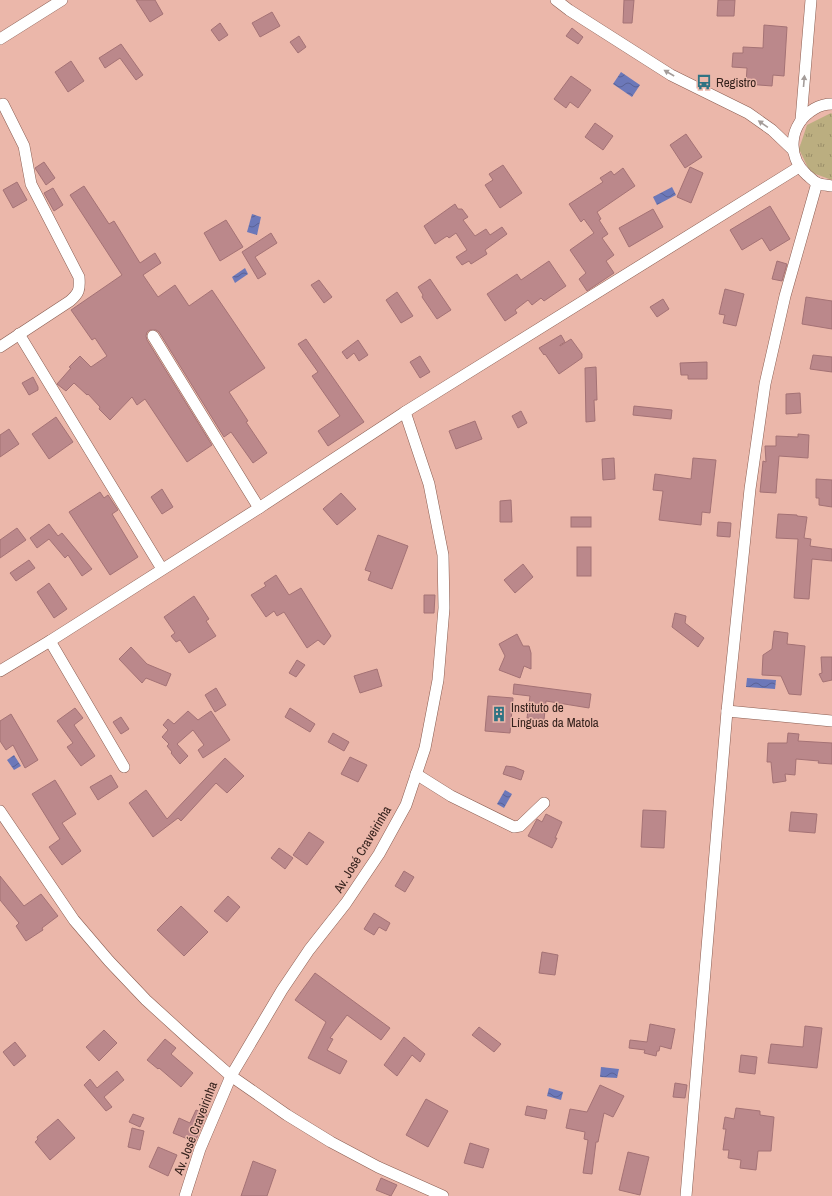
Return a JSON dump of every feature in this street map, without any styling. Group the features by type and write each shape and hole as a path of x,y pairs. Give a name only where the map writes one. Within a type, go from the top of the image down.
{"street":[{"path":"0,39 62,0"},
{"path":"556,0 570,5 671,75 748,113 772,130 793,150"},
{"path":"801,120 811,0"},
{"path":"0,347 70,301 77,294 80,286 79,277 31,184 24,146 4,104"},
{"path":"832,104 814,108 801,120 793,139 793,150 799,167 817,183 832,186"},
{"path":"0,671 50,641 259,508 406,412 799,167"},
{"path":"686,1196 727,711 744,542 765,384 786,296 817,183"},
{"path":"19,334 162,569"},
{"path":"153,336 259,508"},
{"name":"Av. José Craveirinha","path":"185,1196 200,1149 231,1076 282,990 346,903 379,854 406,805 425,748 438,680 444,608 443,555 429,484 406,412"},
{"path":"50,641 124,767"},
{"path":"727,711 832,721"},
{"path":"416,774 451,796 514,827 520,826 544,803"},
{"path":"0,811 74,920 109,961 146,1000 231,1076 287,1115 331,1142 378,1167 443,1196"}],"green space":[{"path":"831,113 832,180 810,172 799,149 807,125"}],"water":[{"path":"621,72 640,85 632,97 613,84"},
{"path":"672,187 676,195 657,205 653,197"},
{"path":"252,214 261,217 257,235 247,232"},
{"path":"245,268 248,274 235,283 232,277"},
{"path":"747,678 776,680 775,689 746,687"},
{"path":"14,755 21,766 14,770 7,760"},
{"path":"505,790 512,794 504,808 497,804"},
{"path":"601,1067 619,1069 617,1078 600,1077"},
{"path":"549,1088 563,1092 561,1100 547,1096"}],"building":[{"path":"136,0 155,0 163,14 150,22"},
{"path":"624,0 634,0 632,23 623,23"},
{"path":"718,0 735,0 734,16 717,16"},
{"path":"272,12 280,26 260,37 252,23"},
{"path":"220,23 228,35 219,41 211,30"},
{"path":"764,25 787,27 784,76 773,75 772,86 746,84 747,68 732,67 733,53 743,53 743,47 763,48"},
{"path":"572,28 583,37 578,44 566,36"},
{"path":"299,36 306,47 298,53 290,42"},
{"path":"121,44 143,75 136,80 120,58 105,68 99,58"},
{"path":"71,61 84,81 68,92 55,72"},
{"path":"571,76 591,90 578,108 570,102 566,108 554,99"},
{"path":"595,123 613,136 603,150 585,137"},
{"path":"686,134 702,157 685,168 670,145"},
{"path":"44,162 55,178 46,185 35,168"},
{"path":"503,165 522,193 500,208 485,185 493,180 489,174"},
{"path":"690,167 703,173 691,203 677,197"},
{"path":"623,168 635,186 597,212 601,219 599,220 608,234 602,238 614,255 606,261 614,273 587,291 579,279 586,273 570,250 594,233 584,219 581,222 569,204 603,182 600,178 611,171 614,175"},
{"path":"17,182 27,200 13,208 3,190"},
{"path":"84,186 109,224 114,221 140,263 155,253 161,263 143,275 158,297 175,285 189,306 212,290 265,368 229,392 248,421 246,422 267,453 253,463 231,432 224,437 159,332 156,330 150,330 147,332 147,340 212,445 187,462 145,399 137,405 132,397 110,420 99,409 100,407 88,394 87,395 74,383 66,391 57,384 71,368 69,367 80,356 91,367 107,356 95,338 92,340 71,310 122,275 70,195"},
{"path":"53,188 63,205 54,211 44,193"},
{"path":"455,204 458,209 462,209 468,217 463,220 475,236 486,229 490,235 502,227 507,234 485,250 487,254 471,264 469,261 462,265 456,257 467,250 456,233 449,238 447,236 435,244 424,226"},
{"path":"770,206 790,239 770,251 762,238 742,250 730,230"},
{"path":"653,209 663,227 629,247 619,228"},
{"path":"226,220 243,247 220,261 204,233"},
{"path":"271,233 277,243 255,257 266,274 258,279 242,252"},
{"path":"549,261 566,286 544,301 541,298 532,305 528,300 515,310 517,313 505,321 487,294 517,274 521,280"},
{"path":"777,261 787,264 782,281 772,279"},
{"path":"430,279 451,310 437,319 422,297 423,295 418,287"},
{"path":"319,280 332,297 324,303 311,285"},
{"path":"725,289 744,294 736,326 723,323 725,315 719,314"},
{"path":"397,292 413,316 401,323 386,300"},
{"path":"806,297 832,301 832,329 802,324"},
{"path":"663,299 669,309 657,317 650,307"},
{"path":"561,335 565,342 560,346 571,339 582,354 582,358 559,374 539,348"},
{"path":"306,339 364,422 328,446 318,431 340,416 312,376 318,372 298,344"},
{"path":"358,340 368,355 359,361 354,353 347,359 342,352"},
{"path":"813,355 832,357 832,372 810,369"},
{"path":"420,356 430,372 420,378 410,362"},
{"path":"707,362 707,379 688,379 688,375 681,375 680,363"},
{"path":"596,367 597,400 594,400 595,421 586,422 585,368"},
{"path":"33,377 38,390 29,395 22,383"},
{"path":"800,393 801,413 786,414 786,394"},
{"path":"634,406 672,410 671,419 633,415"},
{"path":"521,411 527,423 518,428 512,416"},
{"path":"56,417 73,442 49,459 32,434"},
{"path":"475,421 482,439 456,449 449,431"},
{"path":"9,429 19,444 0,457 0,435"},
{"path":"798,434 809,435 808,458 779,456 776,493 760,492 763,461 766,462 765,446 776,446 776,436 798,437"},
{"path":"614,458 615,479 603,480 602,459"},
{"path":"693,458 716,460 710,513 702,512 701,525 659,520 663,491 653,490 655,474 691,479"},
{"path":"816,479 832,480 832,507 819,505 819,498 816,498"},
{"path":"162,489 173,507 162,514 151,497"},
{"path":"100,492 104,498 108,495 118,510 112,514 138,557 110,575 69,512"},
{"path":"341,493 356,509 337,525 323,509"},
{"path":"511,500 512,522 500,522 500,501"},
{"path":"778,514 807,517 804,538 811,539 810,546 832,549 832,561 812,559 809,599 794,598 798,539 776,538"},
{"path":"571,517 591,517 591,527 571,527"},
{"path":"718,522 731,523 730,537 717,536"},
{"path":"49,524 58,536 62,533 92,569 82,576 68,555 65,558 49,539 37,548 30,538"},
{"path":"17,528 26,540 0,558 0,540"},
{"path":"378,535 408,546 392,589 368,580 371,572 365,570"},
{"path":"577,547 591,547 591,576 577,576"},
{"path":"29,560 35,568 16,581 10,573"},
{"path":"523,564 533,577 515,593 504,580"},
{"path":"276,575 289,595 301,588 331,636 324,645 318,640 307,648 284,612 277,616 274,611 266,617 251,595 266,586 264,583"},
{"path":"49,583 67,609 54,618 37,592"},
{"path":"424,595 435,595 434,613 424,613"},
{"path":"194,596 209,619 206,621 216,636 189,653 180,640 176,642 171,636 175,633 164,617"},
{"path":"675,613 686,616 685,623 704,638 698,647 672,627"},
{"path":"774,631 788,633 787,644 805,646 801,695 789,694 781,676 762,675 763,655 772,649"},
{"path":"517,634 523,646 529,646 531,653 531,669 524,666 520,678 499,670 505,656 499,644"},
{"path":"131,647 147,664 171,674 166,686 146,678 142,683 119,659"},
{"path":"821,657 832,657 832,680 823,682 819,674 822,673"},
{"path":"297,660 305,665 296,677 289,673"},
{"path":"377,669 382,686 360,693 354,676"},
{"path":"514,684 591,694 589,708 546,701 544,720 527,718 530,696 513,694"},
{"path":"216,688 226,705 215,712 205,695"},
{"name":"Instituto de Línguas da Matola","path":"488,696 513,698 510,733 485,731"},
{"path":"75,708 83,718 74,725 95,756 81,766 67,747 73,743 57,721"},
{"path":"290,708 315,724 310,732 285,717"},
{"path":"188,711 198,720 211,711 230,740 203,758 198,750 204,745 193,730 177,744 188,756 180,764 167,746 169,744 162,737 168,730 163,725 168,719 174,724"},
{"path":"11,714 38,760 25,768 13,745 6,750 0,741 0,721"},
{"path":"121,717 129,729 121,734 113,722"},
{"path":"333,733 349,742 344,751 328,742"},
{"path":"788,733 799,734 798,741 832,743 832,764 796,759 795,775 785,774 786,781 773,783 771,762 767,762 768,743 787,743"},
{"path":"350,757 367,765 358,782 341,774"},
{"path":"225,758 244,776 227,793 216,783 181,821 178,818 153,837 129,803 146,790 167,819"},
{"path":"506,766 524,771 521,780 503,774"},
{"path":"111,775 118,787 98,800 90,787"},
{"path":"55,780 76,814 62,823 81,851 62,865 49,847 60,839 32,794"},
{"path":"643,810 666,811 664,848 641,847"},
{"path":"791,812 817,814 815,833 789,831"},
{"path":"546,814 562,822 552,848 528,836 537,819 542,822"},
{"path":"309,832 324,842 307,865 293,855"},
{"path":"279,848 293,858 285,869 271,858"},
{"path":"404,871 414,877 405,892 395,886"},
{"path":"0,876 24,906 41,894 58,916 42,928 43,930 26,941 16,926 19,923 0,900"},
{"path":"228,896 240,907 227,922 214,911"},
{"path":"181,906 208,932 184,956 157,930"},
{"path":"374,913 390,923 386,931 379,927 374,935 364,929"},
{"path":"542,952 558,955 555,975 539,973"},
{"path":"315,973 390,1028 381,1040 347,1015 330,1038 333,1039 327,1050 347,1061 340,1074 308,1058 326,1022 295,1000"},
{"path":"650,1024 675,1029 671,1049 660,1046 656,1056 644,1053 645,1050 629,1048 630,1040 647,1042"},
{"path":"805,1026 822,1028 817,1068 768,1063 771,1044 803,1047"},
{"path":"479,1027 501,1044 494,1052 472,1035"},
{"path":"104,1030 117,1043 99,1061 86,1047"},
{"path":"404,1037 425,1054 420,1062 412,1055 397,1076 384,1065"},
{"path":"165,1039 176,1048 171,1054 193,1073 181,1087 147,1060"},
{"path":"15,1042 26,1056 14,1066 3,1052"},
{"path":"741,1055 757,1057 755,1074 739,1072"},
{"path":"117,1071 124,1080 104,1097 112,1107 106,1111 84,1085 90,1079 97,1088"},
{"path":"675,1083 687,1085 685,1098 673,1097"},
{"path":"600,1085 624,1096 613,1117 604,1113 598,1142 596,1142 592,1174 583,1173 588,1140 584,1139 585,1132 566,1128 570,1109 587,1112"},
{"path":"426,1099 448,1111 428,1147 406,1135"},
{"path":"527,1106 547,1110 545,1119 525,1115"},
{"path":"736,1108 760,1111 760,1115 774,1117 771,1151 758,1151 756,1170 740,1168 741,1160 728,1158 729,1150 723,1150 726,1129 723,1129 725,1117 734,1119"},
{"path":"196,1110 207,1114 195,1142 173,1133 179,1118 190,1123"},
{"path":"133,1114 144,1118 140,1127 129,1122"},
{"path":"58,1119 75,1138 50,1160 35,1142 38,1139 37,1137"},
{"path":"132,1128 144,1131 140,1150 128,1147"},
{"path":"470,1143 489,1149 483,1168 464,1163"},
{"path":"158,1147 177,1155 168,1176 149,1167"},
{"path":"628,1152 649,1157 640,1195 619,1190"},
{"path":"253,1161 276,1170 267,1196 241,1196"},
{"path":"381,1178 397,1185 391,1196 376,1190"}],"place":[{"name":"Registro","path":"704,82"},
{"name":"Instituto de Línguas da Matola","path":"499,714"}]}
